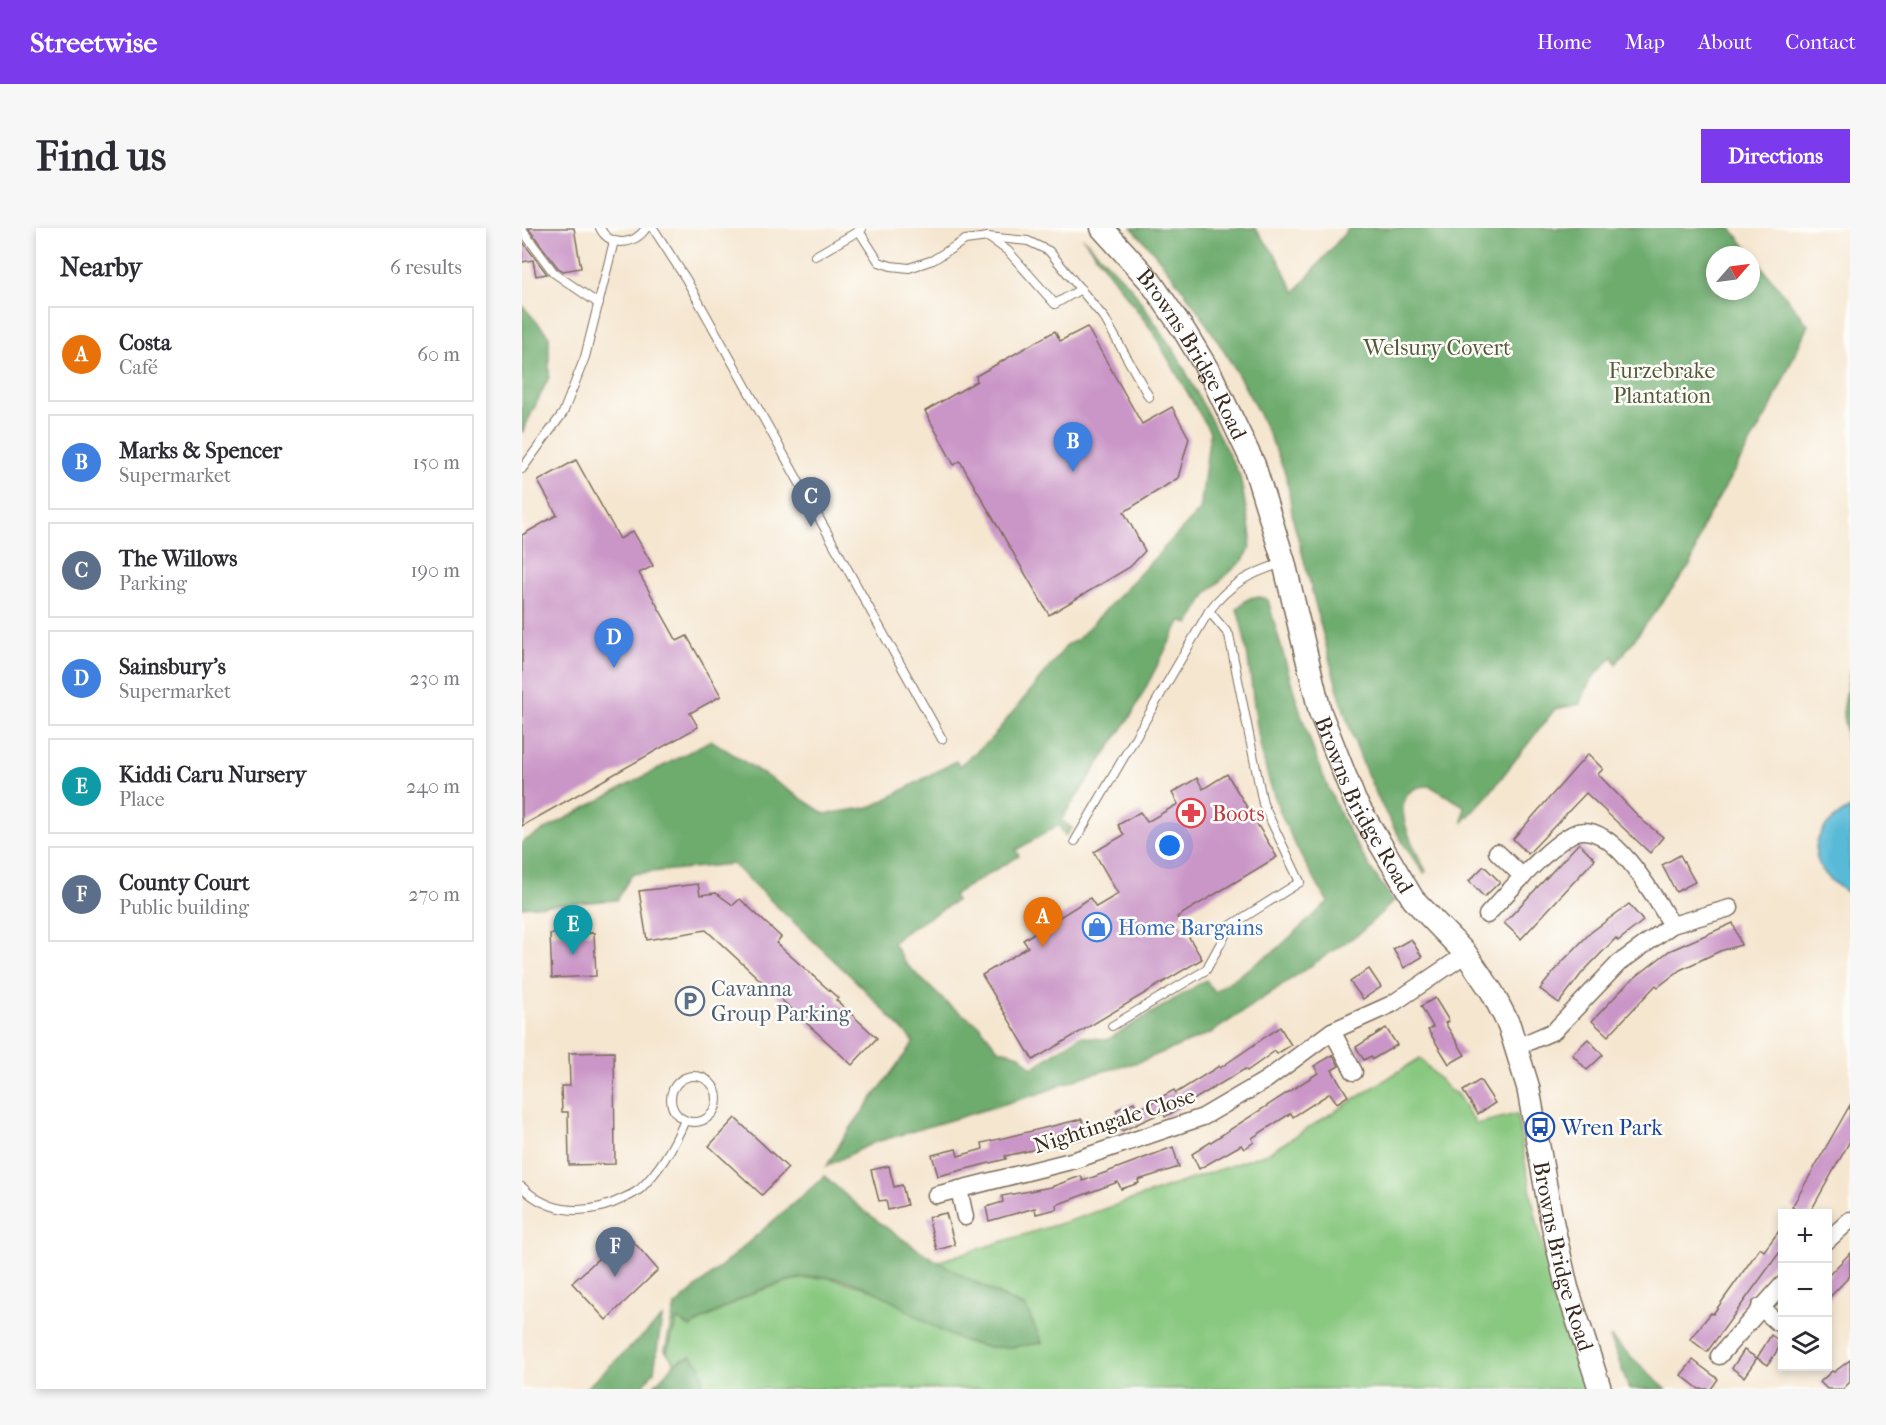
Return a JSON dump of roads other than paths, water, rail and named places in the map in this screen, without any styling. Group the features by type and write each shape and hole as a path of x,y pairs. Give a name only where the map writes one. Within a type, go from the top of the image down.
{"street":[{"name":"Browns Bridge Road","path":"1102,228 1150,281 1212,377 1254,465 1284,562 1320,712 1355,801 1413,899 1467,954 1492,992 1517,1047 1528,1086 1549,1207 1567,1288 1600,1389"},
{"path":"1487,915 1523,877 1568,836 1583,831 1601,836 1624,856 1643,879 1672,925"},
{"path":"1497,852 1523,877"},
{"path":"1517,1047 1554,1031 1619,963 1672,925 1730,908"},
{"name":"Nightingale Close","path":"936,1194 1075,1160 1203,1117 1266,1080 1332,1031 1392,1004 1467,954"},
{"path":"1332,1031 1354,1072"},
{"path":"958,1189 965,1217"},
{"path":"1832,1236 1850,1220"},
{"path":"1719,1356 1778,1289"},
{"path":"1760,1307 1778,1323"}],"lane":[{"path":"600,228 614,241 627,242 636,239 646,228"},
{"path":"652,228 686,279 942,739"},
{"path":"815,256 861,229 879,262 909,268 933,260 965,240 988,237 1028,241 1049,251 1105,319 1149,397"},
{"path":"522,230 554,273 599,304"},
{"path":"988,237 1008,251 1054,304 1081,289"},
{"path":"522,470 563,413 585,357 614,241"},
{"path":"1075,841 1209,611 1224,591 1255,573 1284,562"},
{"path":"1112,1026 1206,970 1230,926 1300,882 1263,804 1229,635 1209,611"},
{"path":"690,1076 708,1080 717,1096 716,1108 706,1119 698,1122 685,1120 678,1116 671,1104 672,1092 676,1084 690,1076"},
{"path":"522,1187 533,1197 568,1212 594,1210 614,1204 638,1191 674,1148 685,1120"}],"water":[{"path":"1850,808 1850,894 1835,884 1825,873 1818,862 1816,851 1818,840 1824,829"}],"place":[{"name":"Marks & Spencer","path":"1073,472"},
{"name":"The Willows","path":"811,527"},
{"name":"Sainsbury's","path":"614,668"},
{"name":"Boots","path":"1191,813"},
{"name":"Home Bargains","path":"1097,927"},
{"name":"Costa","path":"1043,947"},
{"name":"Kiddi Caru Nursery","path":"573,955"},
{"name":"Cavanna Group Parking","path":"690,1001"},
{"name":"Wren Park","path":"1540,1127"},
{"name":"County Court","path":"615,1277"}],"park label":[{"name":"Welsury Covert","path":"1437,347"},
{"name":"Furzebrake Plantation","path":"1662,382"}]}
